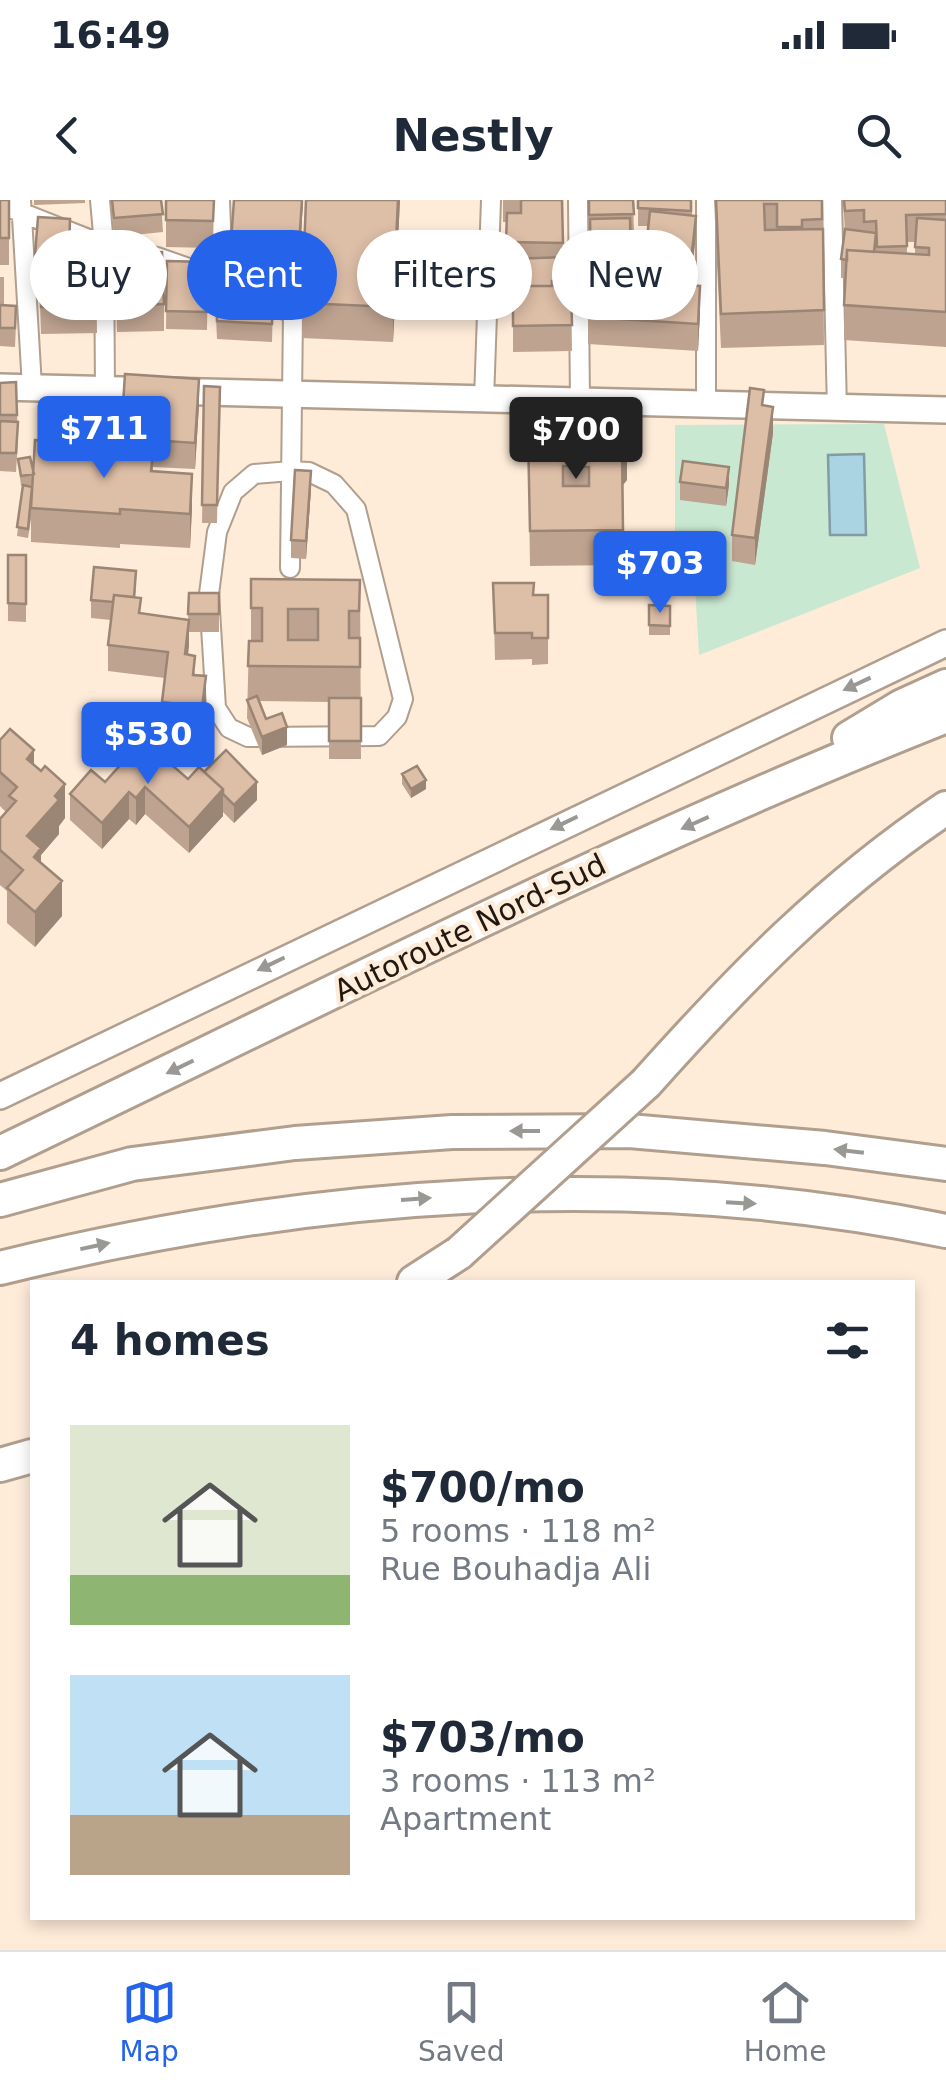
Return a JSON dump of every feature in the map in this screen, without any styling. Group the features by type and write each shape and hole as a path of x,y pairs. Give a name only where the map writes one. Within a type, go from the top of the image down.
{"highway":[{"path":"751,798 902,706 946,686"},
{"name":"Autoroute Nord-Sud","path":"0,1153 621,856 946,716"},
{"path":"417,1280 458,1253 646,1083 738,981 820,903 889,846 946,808"},
{"path":"0,1200 132,1164 295,1143 452,1132 628,1131 825,1148 946,1164"},
{"path":"0,1268 184,1228 322,1206 446,1197 620,1196 769,1204 946,1232"},
{"path":"0,1465 30,1457"}],"main road":[{"path":"0,387 946,410"},
{"path":"0,1096 946,643"}],"street":[{"path":"100,200 103,230"},
{"path":"220,200 221,230"},
{"path":"484,400 491,200"},
{"path":"578,200 580,402"},
{"path":"706,200 706,404"},
{"path":"832,200 837,410"},
{"path":"0,204 22,208 69,230"},
{"path":"22,208 32,388"},
{"path":"104,320 104,389"},
{"path":"290,568 293,320"},
{"path":"292,471 308,472 334,484 356,509 403,699 398,717 379,736 248,737 230,728 216,708 209,594 217,532 233,492 254,474 292,471"}],"green space":[{"path":"884,424 920,568 699,655 694,568 675,552 675,425"}],"water":[{"path":"864,454 866,535 830,535 828,455"}],"building":[{"path":"0,200 9,200 9,238 0,238"},
{"path":"112,200 161,200 163,214 114,218"},
{"path":"166,200 214,200 213,221 166,220"},
{"path":"234,200 302,200 300,230 232,230"},
{"path":"306,200 398,200 397,230 357,230 357,305 337,305 337,230 305,230"},
{"path":"521,200 562,200 563,230 552,230 552,243 532,242 532,230 506,230 507,213 521,213"},
{"path":"589,200 633,200 634,214 589,215"},
{"path":"638,200 691,200 691,211 638,208"},
{"path":"716,200 822,200 822,219 802,220 802,227 777,227 777,204 764,204 765,230 823,229 824,310 721,314"},
{"path":"844,200 946,200 946,214 906,215 907,246 877,247 876,221 864,222 864,210 845,211"},
{"path":"650,211 696,216 694,230 648,230"},
{"path":"38,217 70,219 70,230 37,230"},
{"path":"630,218 630,230 590,230 590,219"},
{"path":"917,218 946,220 946,312 844,305 847,250 929,255 929,248 915,247"},
{"path":"845,229 876,233 874,252 847,250 847,260 841,259"},
{"path":"532,258 552,258 552,286 532,286"},
{"path":"167,261 187,261 187,312 167,311"},
{"path":"532,286 552,286 552,320 572,320 572,325 513,326 513,320 532,320"},
{"path":"700,286 698,324 635,320 698,320"},
{"path":"0,305 16,306 15,328 0,328"},
{"path":"217,320 272,320 272,324"},
{"path":"125,374 199,379 195,443 152,440 151,453 120,451"},
{"path":"16,382 17,415 0,415 0,383"},
{"path":"204,386 220,387 217,505 202,505"},
{"path":"750,388 764,390 762,405 773,407 755,538 732,535"},
{"path":"0,421 18,422 16,453 0,453"},
{"path":"610,428 627,445 622,451 623,530 530,531 528,434 604,433","holes":["563,466 589,467 589,486 563,486"]},
{"path":"35,440 112,446 112,451 153,454 151,471 192,474 190,514 31,508"},
{"path":"30,457 34,474 21,476 18,459"},
{"path":"683,461 729,467 726,488 680,482"},
{"path":"295,470 311,471 306,541 291,540"},
{"path":"23,485 32,487 28,529 17,527"},
{"path":"8,555 26,555 26,604 8,603"},
{"path":"94,567 136,571 134,597 114,595 113,602 91,600"},
{"path":"251,579 360,580 359,611 349,611 349,638 360,638 360,667 248,666 249,641 262,641 262,608 251,608","holes":["288,609 318,609 318,640 288,640"]},
{"path":"493,583 534,583 533,595 548,595 548,638 532,638 532,633 495,633"},
{"path":"189,593 219,593 219,614 188,614"},
{"path":"114,595 141,598 139,613 189,620 185,654 195,656 193,675 206,676 202,707 162,702 168,652 108,645"},
{"path":"649,605 670,606 670,626 649,625"},
{"path":"257,696 266,719 282,713 287,727 262,737 247,700"},
{"path":"329,698 361,698 361,741 329,741"},
{"path":"10,729 34,750 27,759 41,771 45,766 65,784 55,796 59,800 27,836 41,848 34,857 62,881 35,912 7,888 23,870 0,850 0,819 16,801 9,796 17,787 0,772 0,740"},
{"path":"143,740 188,779 199,767 223,789 189,827 145,787 136,798 129,792 102,823 70,794 91,770 105,782"},
{"path":"226,750 257,782 234,805 204,772"},
{"path":"417,766 426,780 411,789 402,774"}]}
